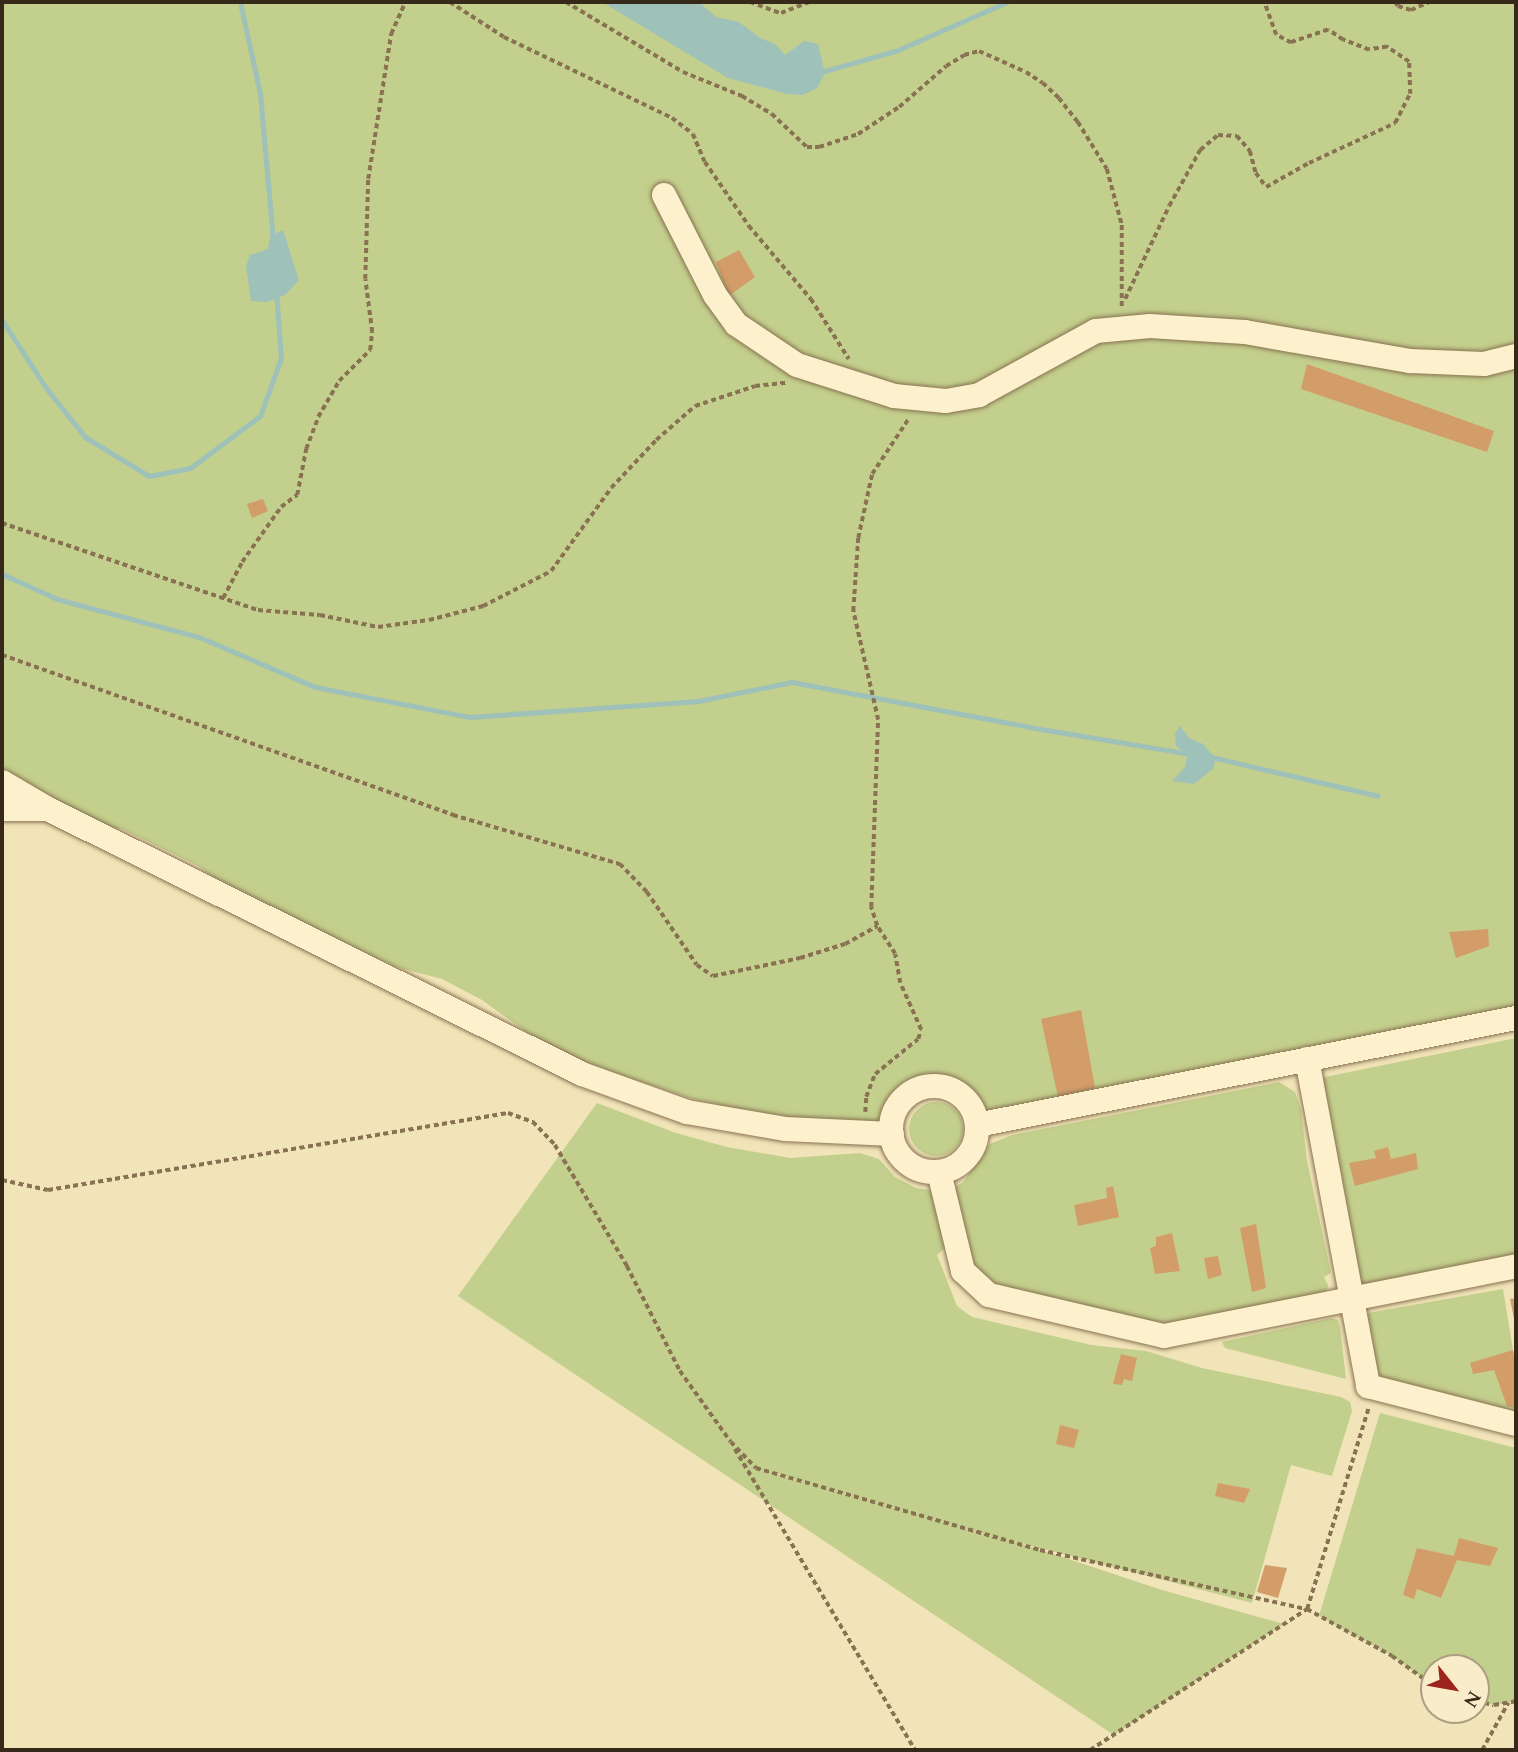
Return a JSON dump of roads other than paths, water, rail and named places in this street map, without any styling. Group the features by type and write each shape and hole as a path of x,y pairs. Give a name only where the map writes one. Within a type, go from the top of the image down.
{"street":[{"path":"664,195 715,295 736,324 797,365 894,396 946,401 979,395 1096,331 1150,326 1245,332 1410,361 1484,364 1516,356"},
{"path":"2,782 48,809 583,1074 687,1112 785,1129 882,1134 902,1158 925,1171 939,1172 963,1161 971,1151 977,1125 973,1112 956,1092 930,1087 905,1098 882,1134"},
{"path":"2,809 48,809"},
{"path":"977,1125 1516,1018"},
{"path":"1307,1059 1368,1386 1516,1423"},
{"path":"939,1172 963,1270 989,1295 1164,1336 1516,1266"}],"water":[{"path":"602,2 699,2 716,17 739,22 760,38 775,44 785,55 804,41 818,44 825,73 817,88 803,95 787,94 728,78"},
{"path":"283,230 299,280 285,295 267,302 251,301 246,266 250,255 268,249 270,236"},
{"path":"1180,726 1189,738 1203,744 1215,758 1214,768 1194,784 1172,781 1185,767 1187,755 1176,746 1175,734"}],"waterway":[{"path":"240,2 260,94 273,241"},
{"path":"821,72 898,50 1007,2"},
{"path":"2,320 46,388 85,437 149,476 190,468 260,416 281,358 276,292"},
{"path":"2,574 57,599 199,637 315,687 470,717 698,701 792,682 1191,754"},
{"path":"1211,757 1378,796"}]}
